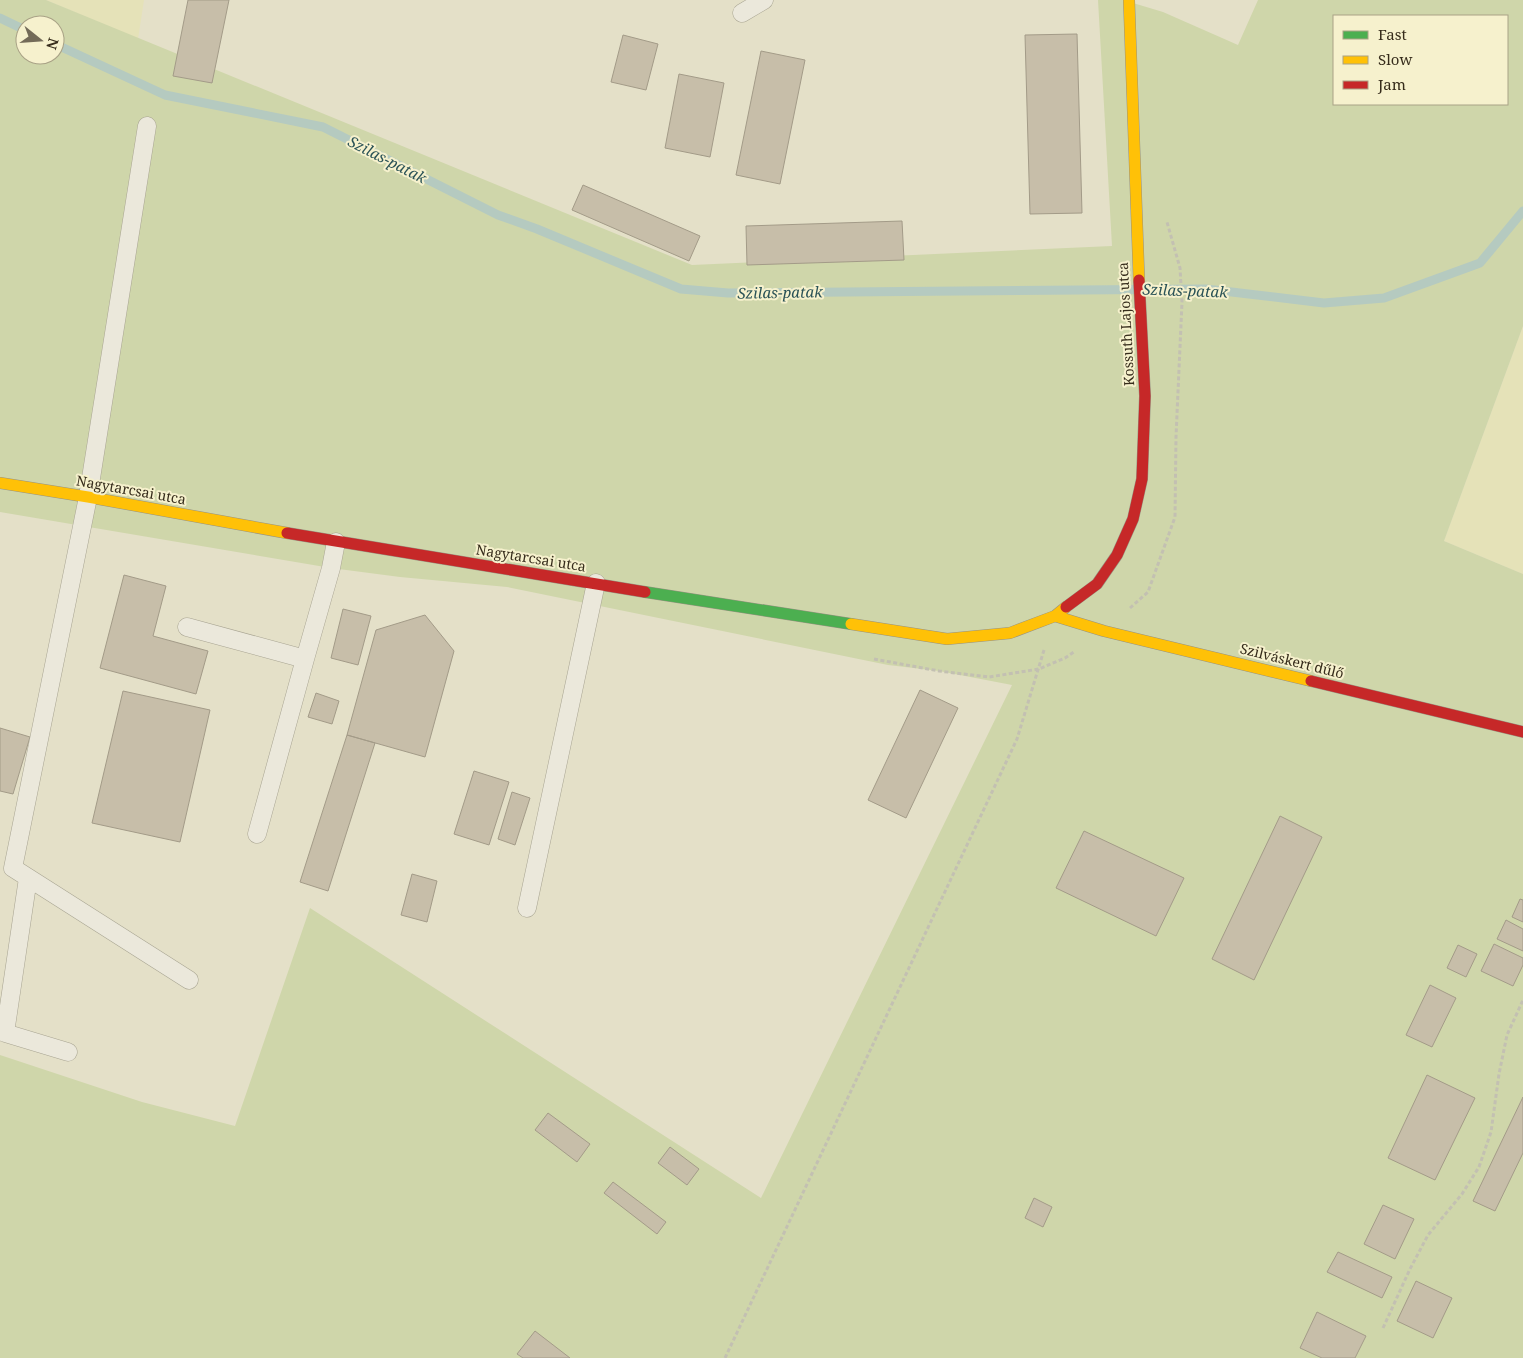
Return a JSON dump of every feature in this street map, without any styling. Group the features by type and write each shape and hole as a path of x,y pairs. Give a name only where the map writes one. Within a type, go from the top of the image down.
{"main road":[{"name":"Kossuth Lajos utca","path":"1055,616 1097,584 1117,555 1133,518 1142,479 1145,396 1140,314 1129,0"},
{"name":"Nagytarcsai utca","path":"0,483 336,542 596,583 775,614 946,639 1010,633 1055,616"},
{"name":"Szilváskert dűlő","path":"1055,616 1113,633 1523,732"}],"lane":[{"path":"742,13 764,0"},
{"path":"147,126 88,497 13,868 189,980"},
{"path":"257,834 331,568 336,542"},
{"path":"526,908 596,583"},
{"path":"187,627 305,659"},
{"path":"28,878 5,1033 68,1052"}],"path":[{"path":"1180,268 1182,302"},
{"path":"725,1358 1017,739 1055,616"},
{"path":"1383,1328 1428,1235 1462,1194 1479,1167 1491,1132 1499,1074 1507,1035 1523,1000"}],"shaded area":[{"path":"46,0 144,0 138,39"},
{"path":"1523,326 1523,574 1444,541"}],"green space":[{"path":"0,0 46,0 692,265 1112,246 1098,0 1123,0 1163,12 1238,45 1258,0 1523,0 1523,326 1444,541 1523,574 1523,1358 0,1358 0,1055 142,1102 235,1126 310,908 761,1198 1012,685 939,671 888,665 507,587 400,577 331,568 0,512"}],"building":[{"path":"188,0 229,0 212,83 173,76"},
{"path":"1077,34 1082,213 1030,214 1025,35"},
{"path":"623,35 658,44 646,90 611,82"},
{"path":"761,51 805,60 780,184 736,175"},
{"path":"679,74 724,83 710,157 665,148"},
{"path":"583,185 700,236 689,261 572,210"},
{"path":"902,221 904,260 747,265 746,226"},
{"path":"124,575 166,586 153,636 208,651 196,694 100,668"},
{"path":"343,609 371,616 358,665 331,658"},
{"path":"425,615 454,651 425,757 347,735 376,630"},
{"path":"920,690 958,708 906,818 868,800"},
{"path":"123,691 210,710 180,842 92,823"},
{"path":"316,693 339,701 332,724 308,717"},
{"path":"0,728 30,737 13,794 0,791"},
{"path":"347,735 375,743 328,891 300,882"},
{"path":"474,771 509,782 489,845 454,834"},
{"path":"512,792 530,798 515,845 498,839"},
{"path":"1280,816 1322,837 1254,980 1212,959"},
{"path":"1084,831 1184,878 1156,936 1056,888"},
{"path":"412,874 437,881 427,922 401,915"},
{"path":"1520,899 1523,900 1523,922 1512,917"},
{"path":"1506,920 1523,929 1523,951 1497,939"},
{"path":"1494,944 1523,958 1523,965 1513,986 1481,971"},
{"path":"1458,945 1477,954 1466,977 1447,968"},
{"path":"1430,985 1456,998 1432,1047 1406,1035"},
{"path":"1427,1075 1475,1098 1435,1180 1388,1158"},
{"path":"1523,1097 1523,1153 1495,1211 1473,1201"},
{"path":"548,1113 590,1144 577,1162 535,1130"},
{"path":"670,1147 699,1169 687,1185 658,1163"},
{"path":"613,1182 666,1222 657,1234 604,1193"},
{"path":"1034,1198 1052,1207 1043,1227 1025,1218"},
{"path":"1383,1205 1414,1219 1395,1259 1364,1244"},
{"path":"1338,1252 1392,1277 1382,1298 1327,1272"},
{"path":"1416,1281 1452,1298 1433,1338 1397,1321"},
{"path":"1317,1312 1366,1336 1355,1358 1322,1358 1300,1348"},
{"path":"535,1331 570,1358 523,1358 517,1354"}],"waterway":[{"name":"Szilas-patak","path":"0,18 15,25"},
{"name":"Szilas-patak","path":"65,49 165,95 323,127 498,215 537,229 681,289 728,293 1206,289 1324,303 1384,298 1480,263 1523,211"}],"traffic: fast":[{"path":"645,592 851,624"}],"traffic: slow":[{"path":"1129,0 1139,280"},
{"path":"0,483 287,533"},
{"path":"851,624 947,639 1010,633 1055,616 1066,607"},
{"path":"1055,616 1104,631 1311,681"}],"traffic: jam":[{"path":"1066,607 1097,584 1117,555 1133,519 1142,479 1145,396 1139,280"},
{"path":"287,533 645,592"},
{"path":"1311,681 1523,732"}]}
